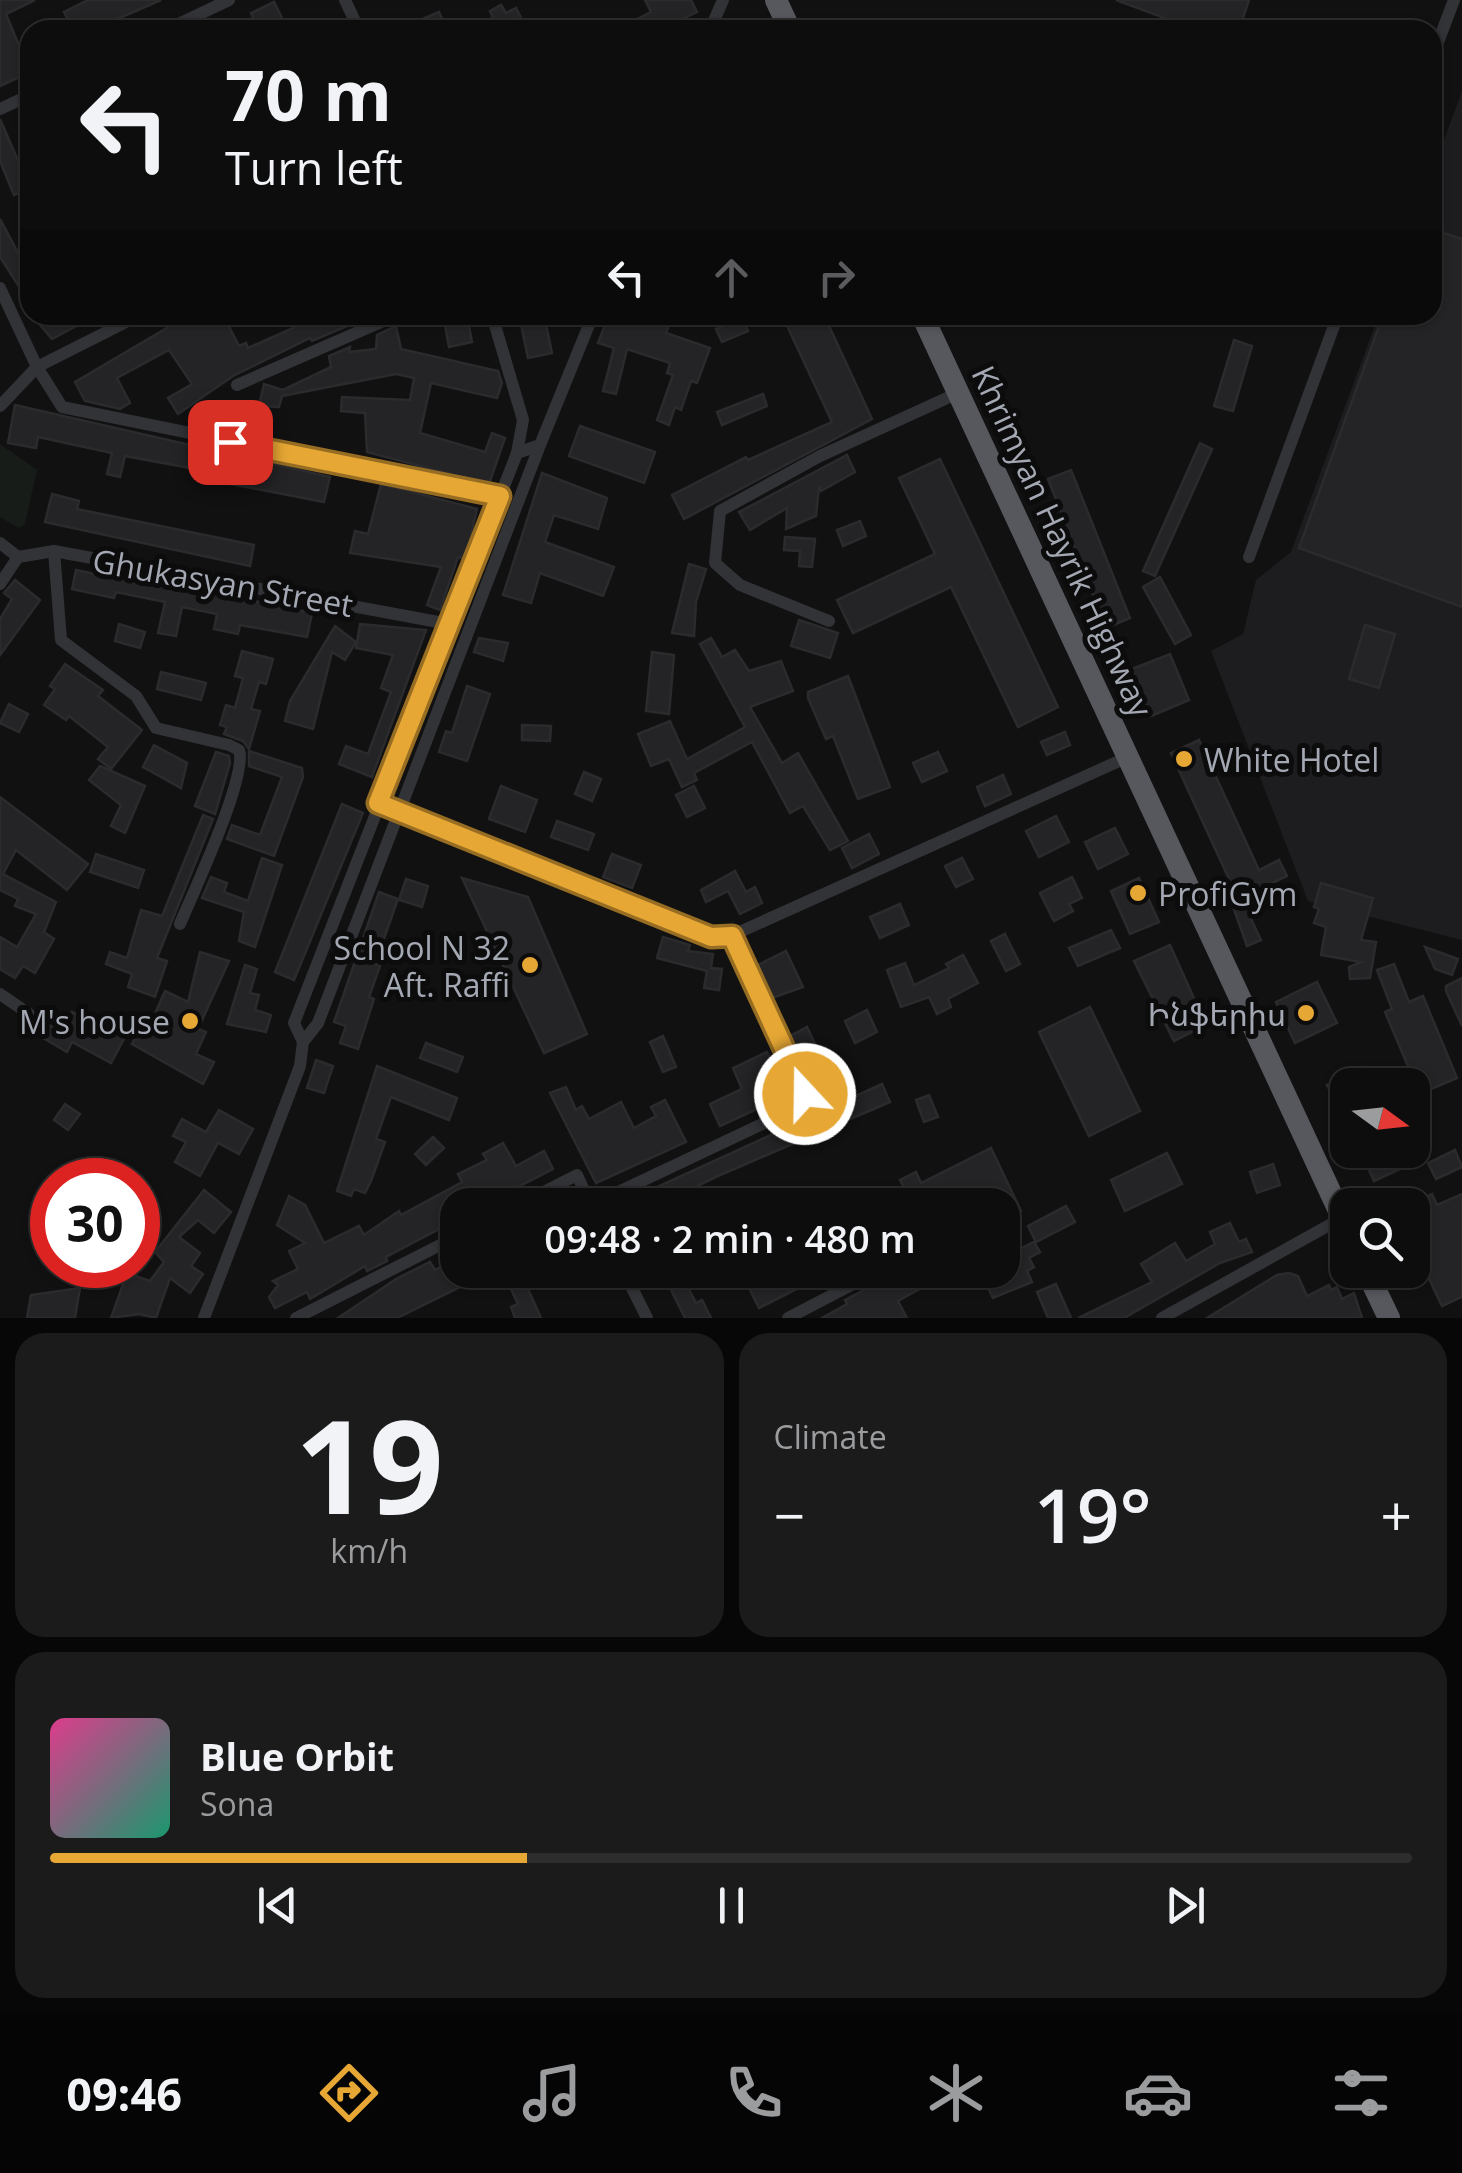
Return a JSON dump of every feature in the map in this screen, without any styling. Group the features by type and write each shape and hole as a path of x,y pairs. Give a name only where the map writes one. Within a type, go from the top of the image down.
{"highway":[{"name":"Khrimyan Hayrik Highway","path":"927,325 1330,1192"},
{"path":"1374,1288 1388,1318"}],"street":[{"path":"187,20 228,0"},
{"path":"1442,32 1454,0"},
{"path":"0,288 62,408 500,496"},
{"path":"0,406 37,366 120,325"},
{"path":"237,385 374,325"},
{"path":"303,1042 294,1024 517,453 523,420 495,325"},
{"path":"204,1318 300,1066 303,1042 318,1023 589,325"},
{"path":"1249,557 1334,325"},
{"path":"829,621 740,586 715,563 720,512 820,456 958,393"},
{"path":"517,453 540,445"},
{"path":"0,543 18,557 0,584"},
{"path":"54,551 61,640 136,696 156,728 229,745 239,750 242,758 231,798 180,924"},
{"name":"Ghukasyan Street","path":"18,557 54,551 449,624"},
{"path":"378,803 711,937 732,936 1128,757"},
{"path":"627,1188 796,1108 805,1094 796,1067 732,936"},
{"path":"0,994 30,1014"},
{"path":"551,1188 576,1175 582,1188"},
{"path":"1162,1318 1330,1232"},
{"path":"296,1318 440,1245"},
{"path":"632,1288 647,1318"},
{"path":"788,1318 846,1288"}],"shaded area":[{"path":"1462,91 1462,940 1308,901 1211,651 1243,634 1256,580 1291,552 1375,325 1442,325 1442,145"},
{"path":"0,444 37,470 25,524 19,528 0,517"}],"building":[{"path":"0,0 35,0 6,14 20,48 20,77 0,86"},
{"path":"88,0 161,0 115,20 68,20 64,12"},
{"path":"645,0 691,0 697,12 681,20 637,20 651,12"},
{"path":"1116,0 1249,0 1242,20 1170,20"},
{"path":"274,2 283,20 249,20 253,18 251,13"},
{"path":"501,5 506,13 516,8 522,20 489,20 493,18 490,11"},
{"path":"439,12 443,20 420,20"},
{"path":"0,119 20,165 20,192 14,195 0,161"},
{"path":"0,219 20,256 20,288 0,257"},
{"path":"1442,232 1462,239 1462,607 1299,548 1379,325 1442,325"},
{"path":"40,325 78,325 52,339"},
{"path":"172,325 228,325 239,346 246,343 248,348 300,325 350,325 312,341 310,338 233,376 178,414 168,398 192,384 169,350 117,378 130,403 120,409 85,401 75,382"},
{"path":"445,325 469,325 472,342 449,347"},
{"path":"521,325 546,325 552,353 528,358"},
{"path":"605,325 669,325 666,333 710,348 697,383 691,381 681,410 675,407 669,425 657,420 673,375 667,373 670,363 627,349 616,394 603,391 614,348 598,343"},
{"path":"746,325 748,331 722,342 716,329"},
{"path":"787,325 829,325 872,419 684,519 672,495 746,457 748,460 832,422"},
{"path":"396,326 401,349 498,371 502,383 497,398 431,383 420,433 485,452 492,433 505,438 489,484 367,452 365,413 341,411 342,397 410,400 414,378 396,374 282,396 279,407 259,406 264,384 283,390 331,367 329,356 350,347 349,352 376,349 377,335"},
{"path":"1234,340 1252,346 1233,411 1214,406"},
{"path":"763,394 767,406 722,425 717,412"},
{"path":"15,405 330,477 324,502 199,478 201,470 125,456 120,477 107,474 112,453 38,437 36,448 8,443"},
{"path":"580,426 655,452 644,483 569,456"},
{"path":"1200,443 1212,449 1155,576 1143,571"},
{"path":"847,455 855,472 821,491 819,486 816,516 786,529 787,508 750,530 739,512"},
{"path":"940,459 1058,707 1018,727 951,587 853,633 837,600 935,554 899,478"},
{"path":"1071,470 1130,618 1106,628 1048,479"},
{"path":"542,473 607,498 598,529 554,515 545,542 614,567 603,596 540,573 531,603 503,595"},
{"path":"381,484 477,509 465,559 458,557 440,610 427,605 441,567 350,553 355,531 368,534"},
{"path":"52,494 79,501 77,509 254,545 250,566 45,522"},
{"path":"860,521 866,536 843,546 837,530"},
{"path":"785,537 815,539 812,567 799,566 800,551 784,550"},
{"path":"689,564 706,569 696,602 694,636 672,633"},
{"path":"76,570 141,584 142,577 312,613 307,637 240,625 238,634 214,629 217,614 182,607 176,636 158,633 165,602 116,592 114,598 72,589"},
{"path":"1160,577 1191,635 1175,644 1143,587"},
{"path":"15,580 40,600 0,655 0,619 12,599 4,593"},
{"path":"799,620 838,633 830,658 791,646"},
{"path":"119,624 145,632 140,648 115,641"},
{"path":"360,624 426,630 372,777 339,764 346,746 368,754 391,692 381,688 393,655 356,648"},
{"path":"1365,625 1395,634 1379,688 1349,679"},
{"path":"335,626 356,642 345,660 332,652 313,729 285,721 290,701"},
{"path":"479,638 508,643 503,661 474,652"},
{"path":"711,638 722,657 735,650 749,671 781,661 793,691 750,707 782,763 798,753 848,841 830,850 803,806 790,813 752,742 694,773 697,780 682,787 669,759 651,766 638,734 670,721 687,759 745,727 700,644"},
{"path":"242,651 273,659 266,684 259,682 251,709 260,711 249,749 243,741 224,734 227,727 220,725 226,705 235,708 243,678 235,676"},
{"path":"652,652 674,655 669,714 646,711"},
{"path":"1170,654 1189,700 1151,716 1132,669"},
{"path":"65,664 103,690 98,696 142,730 111,769 98,759 108,747 69,716 66,720 44,705 55,689 50,686"},
{"path":"161,672 206,683 201,700 157,689"},
{"path":"848,676 890,787 858,799 833,736 826,739 808,698 808,692"},
{"path":"467,686 490,694 467,761 439,752 446,731 452,733"},
{"path":"9,704 28,714 19,732 0,723"},
{"path":"522,725 551,726 550,741 522,740"},
{"path":"1065,732 1070,745 1047,755 1041,742"},
{"path":"1199,740 1259,870 1279,860 1287,876 1260,889 1265,904 1247,910 1261,940 1247,946 1224,881 1229,879 1171,753"},
{"path":"154,745 187,763 181,788 143,767"},
{"path":"249,751 302,768 303,777 274,856 227,839 232,825 260,835 282,777 249,766"},
{"path":"216,752 229,756 230,763 215,814 195,806"},
{"path":"938,752 947,771 922,782 913,763"},
{"path":"100,766 145,786 125,833 111,826 121,805 89,780"},
{"path":"584,772 601,779 592,801 575,794"},
{"path":"1003,775 1011,794 985,806 977,787"},
{"path":"501,786 537,800 525,832 489,819"},
{"path":"694,786 705,808 687,817 676,795"},
{"path":"0,797 88,864 67,890 16,850 3,874 56,902 44,932 54,939 35,973 23,966 15,978 0,969 0,937 17,947 36,914 15,906 18,899 0,890"},
{"path":"342,804 363,813 294,980 275,972"},
{"path":"203,815 213,819 157,958 167,961 155,997 128,987 132,974 106,964 110,952 127,958 141,910 162,916"},
{"path":"1056,816 1069,842 1039,857 1026,831"},
{"path":"557,821 594,834 588,850 551,837"},
{"path":"1115,828 1128,854 1098,869 1085,842"},
{"path":"869,834 879,854 852,868 842,848"},
{"path":"96,854 144,870 138,888 90,872"},
{"path":"612,854 641,865 632,888 603,877"},
{"path":"262,858 282,865 255,947 239,941 244,912 202,898 211,877 227,883 224,892 248,901"},
{"path":"962,858 973,879 956,887 945,866"},
{"path":"735,871 746,892 755,887 762,903 740,914 728,891 706,902 701,890"},
{"path":"1072,877 1082,898 1069,904 1073,911 1054,921 1040,893"},
{"name":"School N 32 Aft. Raffi","path":"462,878 528,897 587,1034 544,1053"},
{"path":"1139,878 1159,922 1130,934 1111,891"},
{"path":"406,879 428,886 422,907 399,900"},
{"path":"1321,883 1373,898 1361,940 1376,942 1370,978 1350,979 1349,967 1361,962 1321,955 1326,927 1314,923 1319,909 1314,907"},
{"path":"379,892 398,899 375,964 380,966 369,997 374,999 358,1049 340,1043 346,1026 334,1022"},
{"path":"900,904 909,925 880,938 870,917"},
{"path":"1111,930 1120,948 1078,966 1069,948"},
{"path":"1005,934 1020,964 1006,971 991,941"},
{"path":"663,937 690,945 688,951 713,954 711,968 722,969 719,990 704,988 707,971 657,958"},
{"path":"1170,945 1206,1025 1174,1041 1134,961"},
{"path":"1425,947 1458,959 1452,975 1435,969"},
{"path":"786,951 803,987 772,998 758,965"},
{"path":"200,952 229,961 198,1029 206,1032 196,1054 214,1062 203,1084 132,1044 144,1022 150,1025 165,991 188,1002"},
{"path":"963,955 978,983 948,999 951,1007 937,1014 929,997 901,1007 887,970 905,963 914,985 949,968 946,964"},
{"path":"1394,964 1409,1002 1423,996 1457,1078 1430,1089 1430,1068 1409,1068 1385,1012 1392,1009 1377,970"},
{"path":"245,965 257,969 250,993 259,995 255,1010 271,1015 266,1032 227,1024"},
{"path":"1462,978 1462,1026 1446,986"},
{"name":"Ինֆերիս","path":"1317,982 1337,1023 1295,1043 1276,1002"},
{"path":"1090,1007 1140,1111 1089,1136 1039,1032"},
{"path":"867,1010 877,1032 855,1043 845,1021"},
{"path":"72,1012 125,1037 111,1063 72,1042 67,1052 40,1036 47,1024 61,1032"},
{"path":"807,1027 822,1058 804,1067 790,1036"},
{"path":"663,1036 676,1067 663,1072 650,1042"},
{"path":"426,1043 463,1057 457,1072 420,1058"},
{"path":"767,1052 788,1095 720,1126 710,1104 742,1089 733,1068"},
{"path":"316,1060 333,1066 324,1093 307,1088"},
{"path":"377,1066 457,1098 449,1120 391,1097 376,1139 385,1142 371,1181 365,1193 354,1189 351,1196 337,1191"},
{"path":"882,1084 890,1102 693,1188 655,1188"},
{"path":"566,1087 576,1110 582,1106 589,1119 621,1102 634,1128 656,1116 651,1107 665,1100 686,1142 596,1183 550,1093"},
{"path":"929,1095 938,1117 924,1122 916,1100"},
{"path":"65,1104 80,1114 68,1130 54,1120"},
{"path":"219,1110 253,1129 239,1154 218,1143 200,1176 175,1162 186,1142 173,1136 182,1119 206,1132"},
{"path":"433,1137 444,1148 426,1165 415,1154"},
{"path":"503,1143 516,1166 544,1151 553,1169 516,1188 451,1188 462,1182 458,1174 487,1160 483,1154"},
{"path":"991,1148 1010,1188 904,1188 900,1180 916,1172 921,1183"},
{"path":"1455,1150 1462,1167 1436,1179 1430,1162"},
{"path":"1167,1153 1182,1184 1125,1211 1111,1180"},
{"path":"1273,1164 1280,1185 1257,1193 1250,1172"},
{"path":"1368,1168 1402,1168 1374,1181"},
{"path":"204,1190 231,1212 214,1233 198,1220 179,1237 200,1253 191,1266 203,1274 190,1293 170,1278 156,1318 139,1314 111,1318 122,1288 160,1288 160,1267 164,1262 160,1246"},
{"path":"440,1194 440,1228 386,1257 387,1261 367,1271 365,1266 310,1299 307,1292 275,1308 269,1297 278,1285 273,1281 298,1269 289,1251 305,1243 277,1225 289,1196 305,1205 324,1243 359,1226 364,1235 399,1211 401,1215"},
{"path":"1462,1194 1462,1297 1442,1306 1430,1281 1430,1195 1437,1205"},
{"path":"1066,1206 1075,1222 1036,1242 1028,1226"},
{"path":"1230,1223 1239,1242 1246,1239 1252,1252 1220,1263 1124,1318 1078,1318 1152,1282 1141,1264 1175,1243 1186,1261 1215,1244 1210,1232"},
{"path":"1034,1242 1040,1252 1029,1258 1034,1267 1027,1271 1032,1282 1020,1287 1020,1249"},
{"path":"430,1262 435,1270 440,1268 440,1288 458,1288 397,1318 338,1318 396,1279"},
{"path":"1277,1275 1298,1276 1307,1296 1329,1285 1331,1290 1337,1288 1342,1299 1354,1293 1362,1318 1207,1318"},
{"path":"1056,1284 1071,1318 1048,1318 1037,1292"},
{"path":"80,1288 75,1318 27,1318 31,1295"},
{"path":"510,1288 528,1288 541,1318 515,1318 511,1307 518,1304"},
{"path":"670,1288 688,1288 696,1303 702,1300 711,1318 685,1318"},
{"path":"749,1288 799,1288 759,1308"},
{"path":"868,1288 921,1288 898,1301 907,1318 822,1318 847,1304 845,1300"},
{"path":"988,1288 1017,1288 993,1298"}],"place":[{"name":"White Hotel","path":"1184,759"},
{"name":"ProfiGym","path":"1138,893"},
{"name":"School N 32 Aft. Raffi","path":"530,965"},
{"name":"Ինֆերիս","path":"1306,1013"},
{"name":"M's house","path":"190,1021"}],"route":[{"path":"230,442 500,496 378,803 711,937 732,936 796,1067 805,1094"}]}
